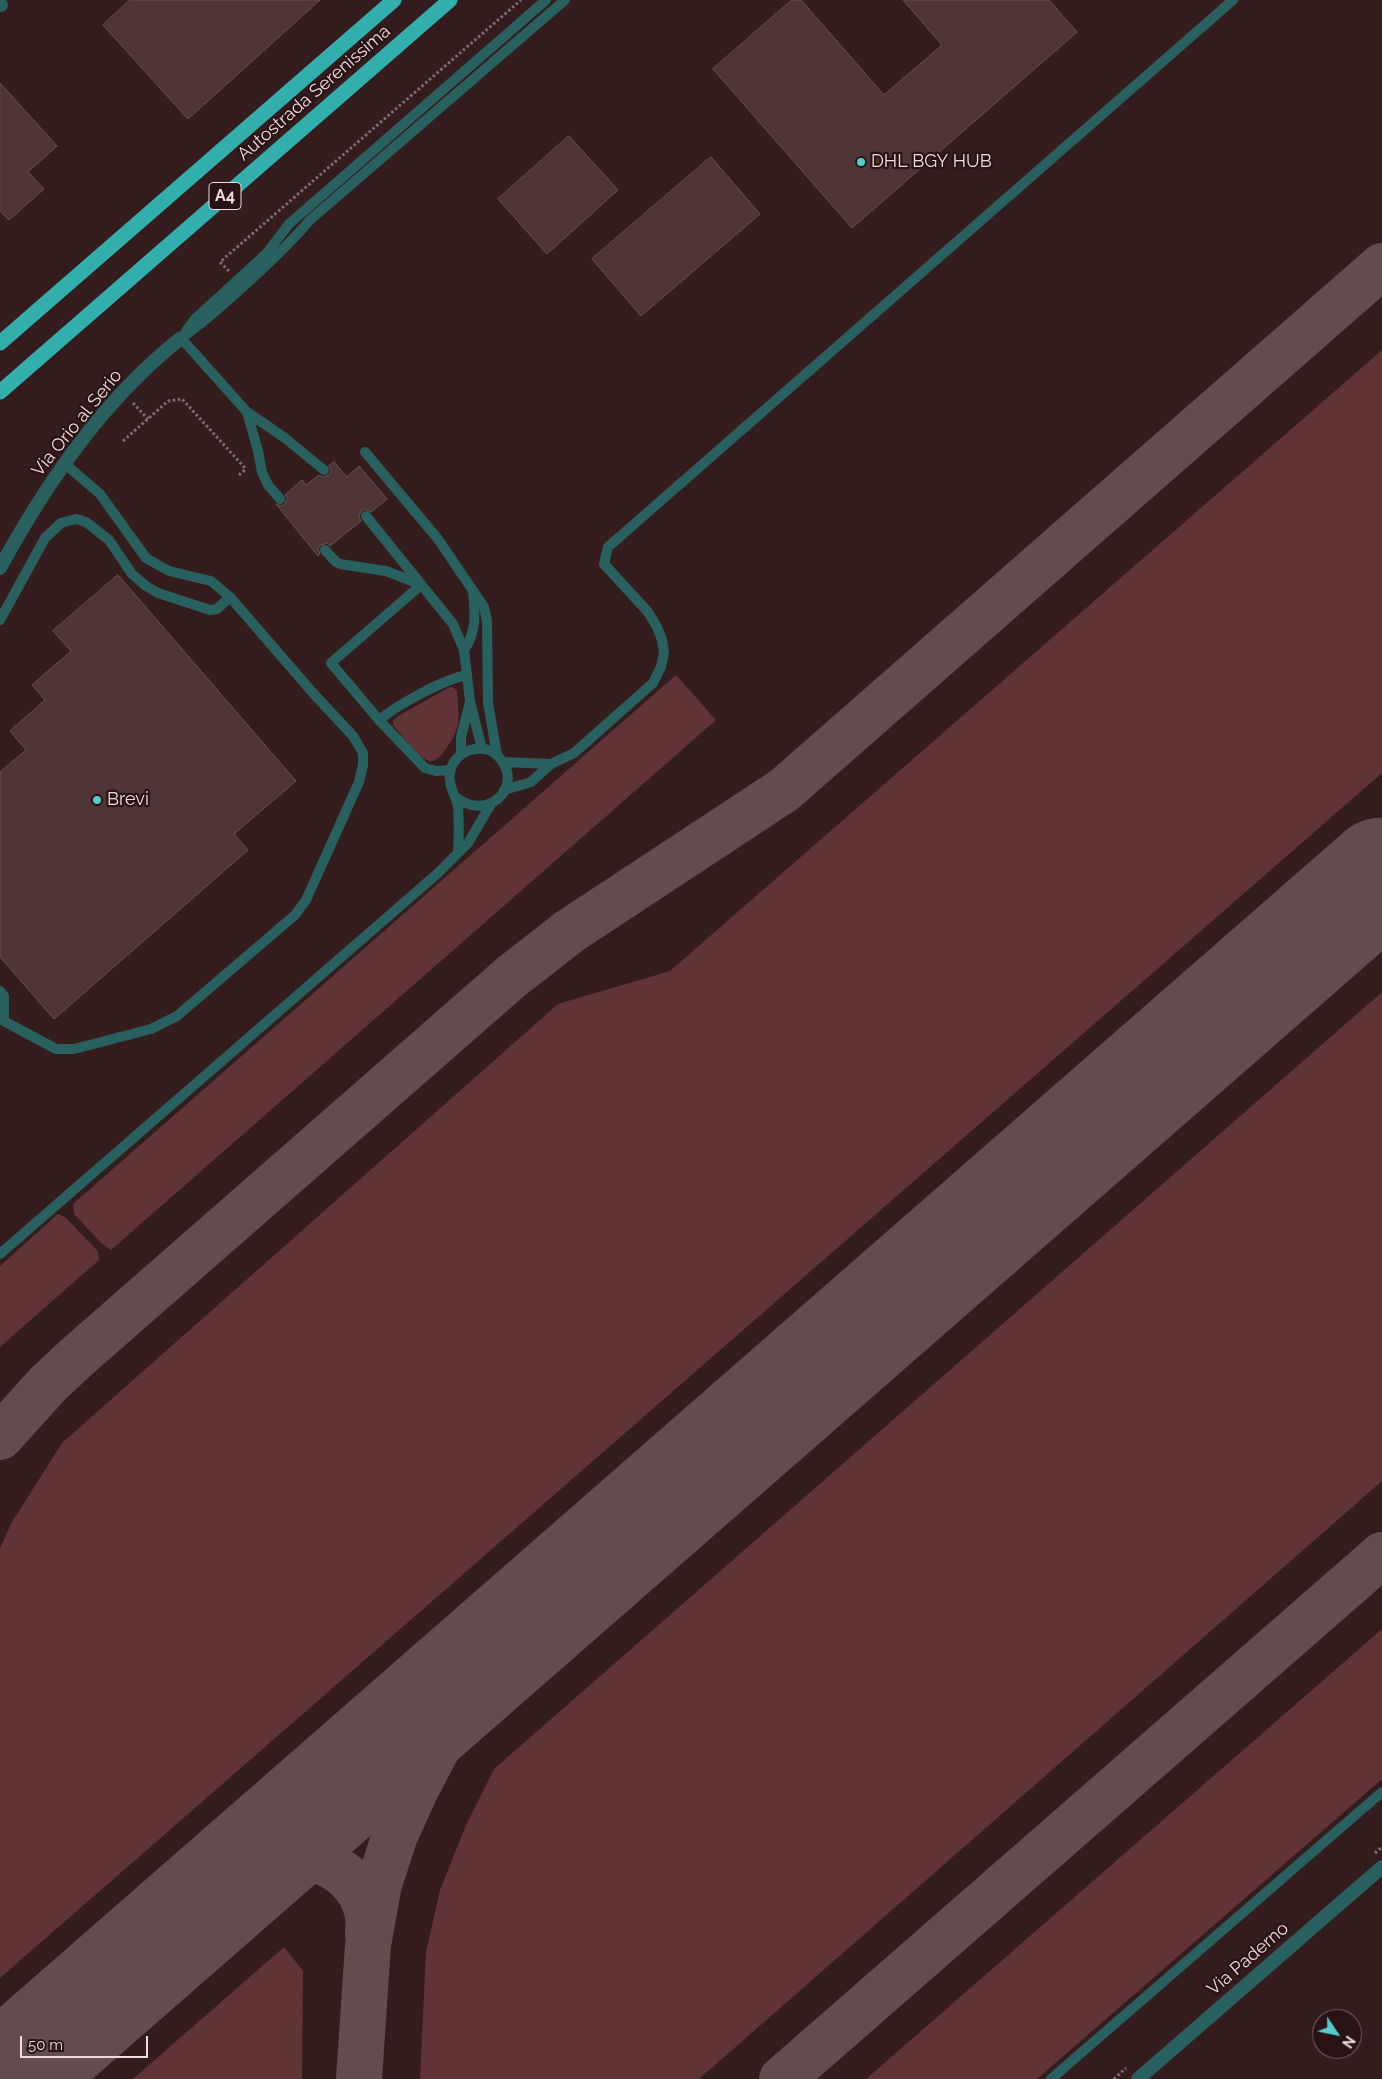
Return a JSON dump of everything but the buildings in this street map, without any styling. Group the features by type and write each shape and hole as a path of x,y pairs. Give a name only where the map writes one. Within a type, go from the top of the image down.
{"highway":[{"name":"Autostrada Serenissima","path":"0,343 394,0"},
{"name":"Autostrada Serenissima","path":"0,392 450,0"}],"street":[{"name":"Via Orio al Serio","path":"0,568 64,463 123,393 158,357 181,338"},
{"name":"Via Paderno","path":"1138,2079 1382,1867"}],"lane":[{"path":"181,338 195,319 266,254 289,224 546,0"},
{"path":"181,338 198,327 258,275 286,249 310,220 565,0"},
{"path":"504,790 531,782 551,764 574,753 653,683 661,667 664,653 662,640 657,628 648,612 604,564 608,547 1233,0"},
{"path":"181,338 247,412 286,438 324,470"},
{"path":"247,412 262,472 268,485 280,499"},
{"path":"0,1254 438,872 468,843 491,804 504,790 507,781 507,771 500,759 488,703 486,673 487,621 484,607 473,588 438,539 365,452"},
{"path":"0,991 4,996 2,1020 56,1049 74,1049 151,1029 177,1016 295,915 306,900 359,782 363,765 363,753 353,736 230,597 211,581 169,571 146,558 100,494 64,463"},
{"path":"366,516 453,624 464,650 470,701 482,749"},
{"path":"0,620 45,538 61,524 76,519 86,522 109,540 132,574 158,593 210,610 217,609 230,597"},
{"path":"325,550 340,564 386,571 421,585"},
{"path":"421,585 331,663 379,720 425,768 436,772 450,770"},
{"path":"464,650 474,630 473,588"},
{"path":"379,720 392,710 434,688 456,677 466,675"},
{"path":"461,754 461,737 470,701"},
{"path":"458,852 459,821 456,797 449,779 454,761 461,754 470,750 482,749 500,759 551,764"},
{"path":"456,797 464,803 473,806 491,804"},
{"path":"1052,2079 1382,1792"}],"path":[{"path":"231,274 220,262 521,0"},
{"path":"123,441 168,401 176,398 185,400 246,469"},
{"path":"133,403 148,419"},
{"path":"239,475 251,467"}],"shaded area":[{"path":"1382,350 1382,773 0,1978 0,1548 12,1522 62,1443 558,1004 670,971"},
{"path":"676,675 716,720 111,1250 102,1244 74,1214 73,1204"},
{"path":"450,687 457,691 458,724 453,738 442,754 435,760 429,761 410,745 393,725 393,721 398,716"},
{"path":"1382,992 1382,1481 699,2079 420,2079 426,1952 440,1890 466,1825 494,1769"},
{"path":"58,1214 66,1218 94,1247 98,1252 99,1260 0,1347 0,1266"},
{"path":"1382,1629 1382,1779 1037,2079 866,2079"},
{"path":"284,1947 303,1971 302,2079 133,2079"}],"taxiway":[{"path":"0,1437 48,1384 78,1356 511,977 570,931 784,790 1382,266"},
{"path":"782,2079 1382,1555"},
{"path":"359,2079 368,1945 379,1884 395,1835 416,1789 455,1720 547,1606"},
{"path":"249,1866 294,1857 320,1861 331,1866 352,1882 365,1903 368,1916 368,1935"}],"runway":[{"path":"5,2079 1382,875"}],"place":[{"name":"DHL BGY HUB","path":"861,162"},
{"name":"Brevi","path":"97,800"}]}
